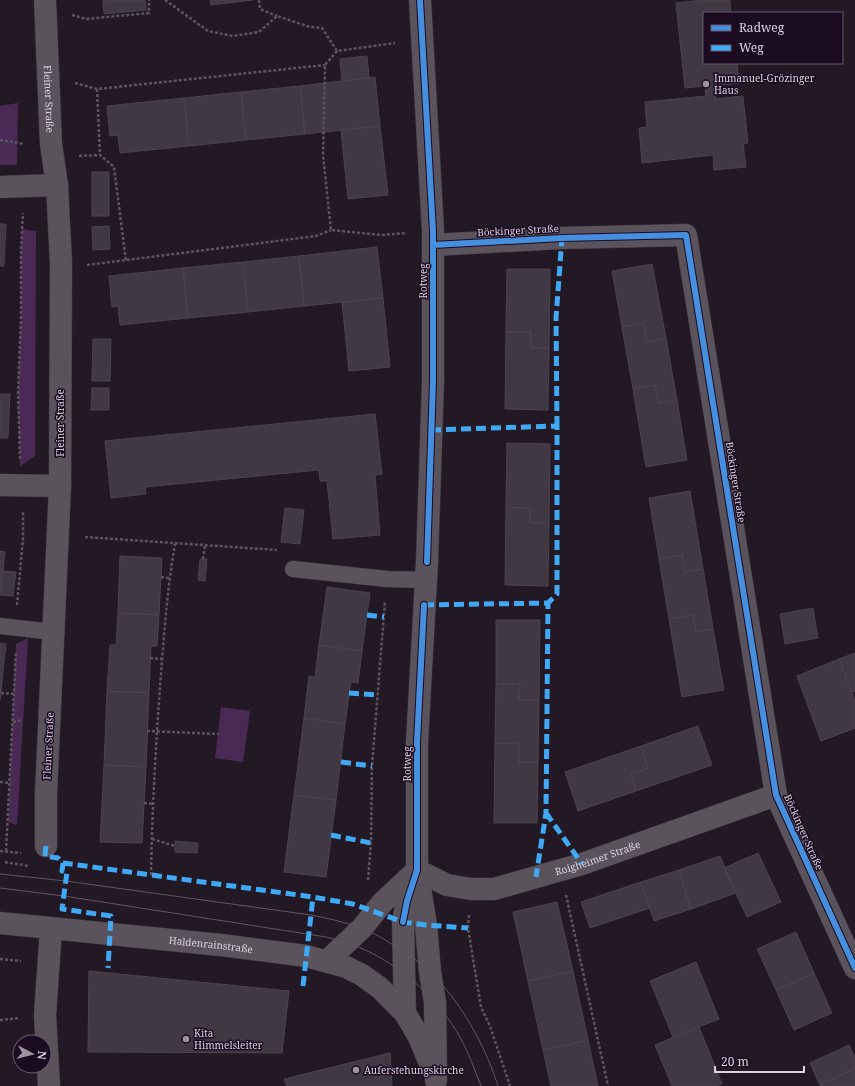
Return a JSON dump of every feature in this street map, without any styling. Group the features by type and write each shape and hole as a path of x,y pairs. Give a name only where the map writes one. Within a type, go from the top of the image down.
{"street":[{"name":"Rotweg","path":"420,0 433,238 433,381 426,580 417,742 417,870 426,925 434,1002 438,1083"},
{"name":"Fleiner Straße","path":"45,4 51,144 57,185 61,263 60,486 46,794 46,846"},
{"path":"0,187 57,185"},
{"name":"Böckinger Straße","path":"433,238 562,238 686,235 776,795 855,968"},
{"path":"0,485 60,486"},
{"name":"Roigheimer Straße","path":"417,870 447,885 494,889 582,864 776,795"},
{"name":"Rotweg","path":"417,870 407,901 403,922 405,1013 419,1037 438,1083"},
{"path":"327,961 362,928 382,903 417,870"},
{"name":"Haldenrainstraße","path":"0,923 221,945 289,953 327,961 346,967 362,975 380,988 405,1013"},
{"path":"49,1086 45,1015 51,929"}],"lane":[{"path":"293,569 387,579 426,580"},
{"path":"0,626 53,632"}],"path":[{"path":"45,4 86,18 149,13 149,0"},
{"path":"165,0 208,31 233,36 259,32 277,16"},
{"path":"259,0 260,9 310,27 322,28 337,51"},
{"path":"331,230 323,155 325,65 337,51 389,44 422,43"},
{"path":"75,83 97,89 325,65"},
{"path":"97,89 100,155"},
{"path":"83,156 100,155 114,167 126,261"},
{"path":"85,265 316,236 331,230 433,238"},
{"path":"80,537 100,537 175,544 282,551"},
{"path":"151,875 157,732 162,659 169,578 175,544"},
{"path":"203,559 205,546"},
{"path":"161,577 169,578"},
{"path":"367,883 371,843 373,758 387,579"},
{"path":"13,592 18,592"},
{"path":"150,658 162,659"},
{"path":"1,693 14,694"},
{"path":"147,731 218,734"},
{"path":"0,782 10,783"},
{"path":"144,803 154,804"},
{"path":"152,839 175,846"},
{"path":"560,870 608,1086"},
{"path":"468,928 481,1007 490,1026 510,1086"}],"shaded area":[{"path":"18,103 17,165 0,165 0,106"},
{"path":"22,229 36,231 35,456 20,466 18,391 21,319"},
{"path":"28,638 17,825 8,822 16,644"},
{"path":"221,707 250,711 243,762 215,758"}],"building":[{"path":"103,0 145,0 146,10 104,14"},
{"path":"210,0 253,0 211,5"},
{"name":"Immanuel-Grözinger Haus","path":"703,0 730,0 731,12 703,12 703,64 737,64 739,83 715,86 716,99 743,96 748,143 743,144 746,167 714,170 713,155 642,163 639,128 647,127 645,102 706,96 705,86 685,88 676,3"},
{"path":"367,56 369,78 342,81 340,59"},
{"path":"375,77 380,126 305,134 300,86"},
{"path":"300,86 305,134 246,140 241,92"},
{"path":"241,92 246,140 189,146 184,98"},
{"path":"184,98 189,146 120,153 118,135 110,136 107,106"},
{"path":"380,126 388,195 348,199 341,130"},
{"path":"92,172 109,172 109,216 92,216"},
{"path":"0,224 6,224 4,266 0,266"},
{"path":"109,226 110,249 93,250 92,227"},
{"path":"377,247 383,298 304,306 299,256"},
{"path":"299,256 304,306 248,312 243,262"},
{"path":"243,262 248,312 188,318 183,268"},
{"path":"652,264 666,338 647,342 644,323 622,327 612,271"},
{"path":"183,268 188,318 120,325 118,306 112,307 109,276"},
{"path":"507,269 550,269 549,348 531,348 531,332 506,332"},
{"path":"383,298 390,367 349,371 342,302"},
{"path":"644,323 647,342 666,338 677,400 659,403 655,385 633,389 622,327"},
{"path":"506,332 531,332 531,348 549,348 548,410 505,409"},
{"path":"93,339 111,339 110,381 92,381"},
{"path":"655,385 659,403 677,400 687,460 646,467 633,389"},
{"path":"92,388 109,388 109,410 91,410"},
{"path":"0,394 10,394 8,438 0,438"},
{"path":"375,414 382,474 375,475 380,535 333,539 327,481 320,481 319,470 145,487 146,494 111,498 105,441"},
{"path":"507,443 550,444 549,523 530,523 530,508 506,507"},
{"path":"690,491 703,569 685,572 682,555 659,559 649,498"},
{"path":"506,507 530,508 530,523 549,523 548,586 505,585"},
{"path":"285,508 304,510 300,544 281,542"},
{"path":"0,551 5,552 1,591 0,591"},
{"path":"682,555 685,572 703,569 713,629 696,632 693,615 669,619 659,559"},
{"path":"120,556 162,558 159,615 118,613"},
{"path":"200,559 207,559 205,581 198,580"},
{"path":"3,571 16,572 13,596 0,595"},
{"path":"327,587 370,593 362,651 319,645"},
{"path":"813,608 818,638 785,644 780,614"},
{"path":"118,613 159,615 157,646 151,646 149,693 107,691 110,645 116,645"},
{"path":"693,615 696,632 713,629 724,690 682,697 669,619"},
{"path":"496,620 540,620 539,700 519,700 520,684 496,684"},
{"path":"0,643 6,644 0,701"},
{"path":"319,645 362,651 358,683 351,682 345,724 304,718 309,676 315,677"},
{"path":"855,653 855,691 852,692 839,659"},
{"path":"839,659 855,701 855,728 821,741 797,676"},
{"path":"496,684 520,684 519,700 539,700 538,762 519,762 519,743 495,743"},
{"path":"107,691 149,693 146,767 104,765"},
{"path":"304,718 345,724 336,800 294,795"},
{"path":"698,726 712,765 636,791 631,774 648,768 641,746"},
{"path":"495,743 519,743 519,762 538,762 537,823 494,823"},
{"path":"641,746 648,768 631,774 636,791 578,811 565,772"},
{"path":"104,765 146,767 142,843 100,842"},
{"path":"294,795 336,800 326,877 284,872"},
{"path":"175,841 198,843 197,853 175,852"},
{"path":"758,853 781,902 747,917 724,868"},
{"path":"720,856 736,893 691,909 679,870"},
{"path":"679,870 691,909 654,921 641,882"},
{"path":"641,882 650,908 590,928 581,902"},
{"path":"557,902 573,971 528,981 513,912"},
{"path":"796,932 814,973 776,990 757,949"},
{"path":"696,962 719,1019 673,1037 650,981"},
{"name":"Kita Himmelsleiter","path":"89,971 289,991 282,1053 88,1052"},
{"path":"573,971 588,1040 543,1050 528,981"},
{"path":"814,973 832,1013 794,1030 776,990"},
{"path":"699,1027 722,1084 716,1086 672,1086 655,1045"},
{"path":"588,1040 598,1086 551,1086 543,1050"},
{"path":"849,1045 855,1058 855,1068 820,1085 810,1063"},
{"name":"Auferstehungskirche","path":"390,1053 392,1086 287,1086 284,1079"},
{"path":"855,1068 855,1086 820,1085"}],"tram line":[{"path":"0,874 66,881 311,915 342,922 373,933 412,957 426,968 452,996 462,1010 479,1040 487,1056 498,1086"},
{"path":"0,888 64,896 326,937 357,946 391,964 431,997 442,1010 461,1039 481,1086"}],"marked path":[{"path":"557,426 556,318 562,238"},
{"path":"431,430 557,426 557,594 548,603"},
{"path":"424,605 548,603 546,813 536,877"},
{"path":"367,615 384,617"},
{"path":"349,693 377,695"},
{"path":"341,762 372,766"},
{"path":"546,813 582,864"},
{"path":"331,835 371,843"},
{"path":"46,846 45,856 58,858 63,863 313,897 353,904 403,922 468,928"},
{"path":"63,863 62,871 67,872 62,909 111,916 108,968"},
{"path":"303,986 313,897"}],"cycle path":[{"path":"420,0 433,231 433,381 427,562"},
{"path":"433,245 562,238 686,235 776,795 855,968"},
{"path":"403,922 407,901 417,870 417,742 424,605"}],"place":[{"name":"Immanuel-Grözinger Haus","path":"706,84"},
{"name":"Kita Himmelsleiter","path":"186,1039"},
{"name":"Auferstehungskirche","path":"356,1070"}]}
